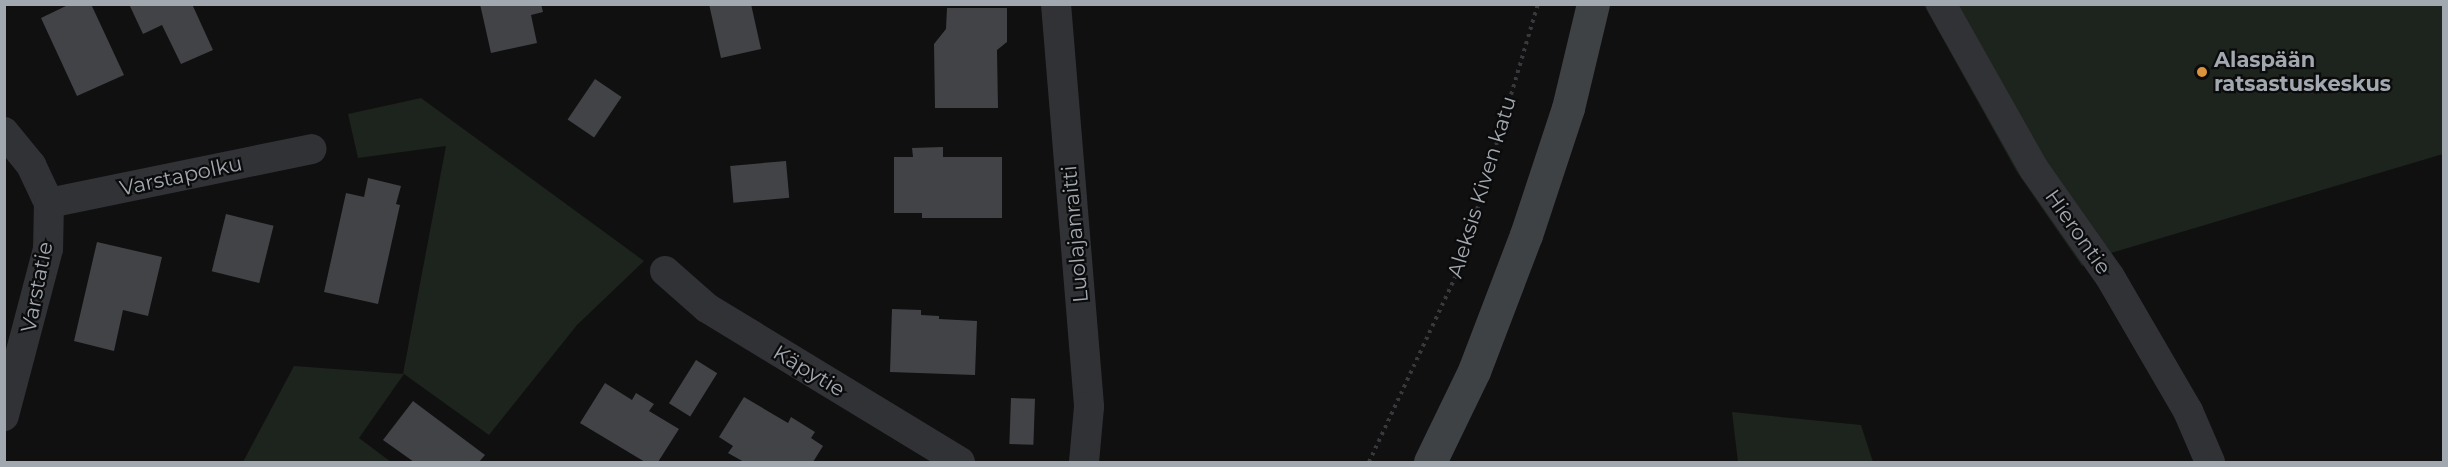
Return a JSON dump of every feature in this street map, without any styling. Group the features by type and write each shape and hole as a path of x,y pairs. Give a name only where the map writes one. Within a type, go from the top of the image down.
{"main road":[{"path":"1430,462 1474,371 1526,235 1568,108 1593,4"}],"street":[{"name":"Luolajanraitti","path":"1056,4 1089,407 1084,462"},
{"name":"Hierontie","path":"1941,4 2034,169 2110,277 2188,411 2210,462"},
{"name":"Varstatie","path":"4,132 31,165 50,203 48,249 4,416"},
{"name":"Varstapolku","path":"50,203 312,148"},
{"name":"Käpytie","path":"665,271 707,308 960,462"}],"path":[{"name":"Aleksis Kiven katu","path":"1369,462 1460,267 1538,4"}],"shaded area":[{"name":"Alaspään ratsastuskeskus","path":"1924,5 2443,5 2443,154 2111,253 2082,266 2017,172"},
{"path":"421,98 644,261 577,325 489,435 404,374 359,438 391,462 243,462 294,366 403,374 446,146 358,158 348,114"},
{"path":"1732,412 1861,425 1873,462 1738,462"}],"building":[{"path":"70,4 91,4 124,75 77,96 41,18"},
{"path":"129,4 192,4 213,50 181,64 162,25 143,34"},
{"path":"480,4 541,4 543,12 531,15 537,43 491,53"},
{"path":"709,4 751,4 761,49 721,58"},
{"path":"947,8 1007,8 1007,42 997,50 998,108 935,108 934,44 946,29"},
{"path":"595,79 622,97 594,138 568,120"},
{"path":"943,147 943,157 1002,157 1002,218 922,218 922,213 894,213 894,157 913,157 912,148"},
{"path":"786,161 789,198 733,203 730,166"},
{"path":"368,178 401,186 396,204 400,205 378,304 324,292 346,193 364,197"},
{"path":"226,214 274,226 259,283 212,271"},
{"path":"97,242 162,257 148,316 123,310 114,351 74,341"},
{"path":"892,309 921,310 921,315 939,316 939,319 977,321 975,375 890,372"},
{"path":"696,360 717,373 690,416 669,403"},
{"path":"605,383 632,400 636,393 654,404 649,411 679,429 658,462 645,462 580,423"},
{"path":"744,397 788,423 791,417 815,432 811,438 823,446 813,462 744,462 728,453 733,446 719,437"},
{"path":"1011,398 1035,399 1033,445 1009,444"},
{"path":"413,401 485,455 479,462 414,462 383,440"}],"place":[{"name":"Alaspään ratsastuskeskus","path":"2202,72"}]}
